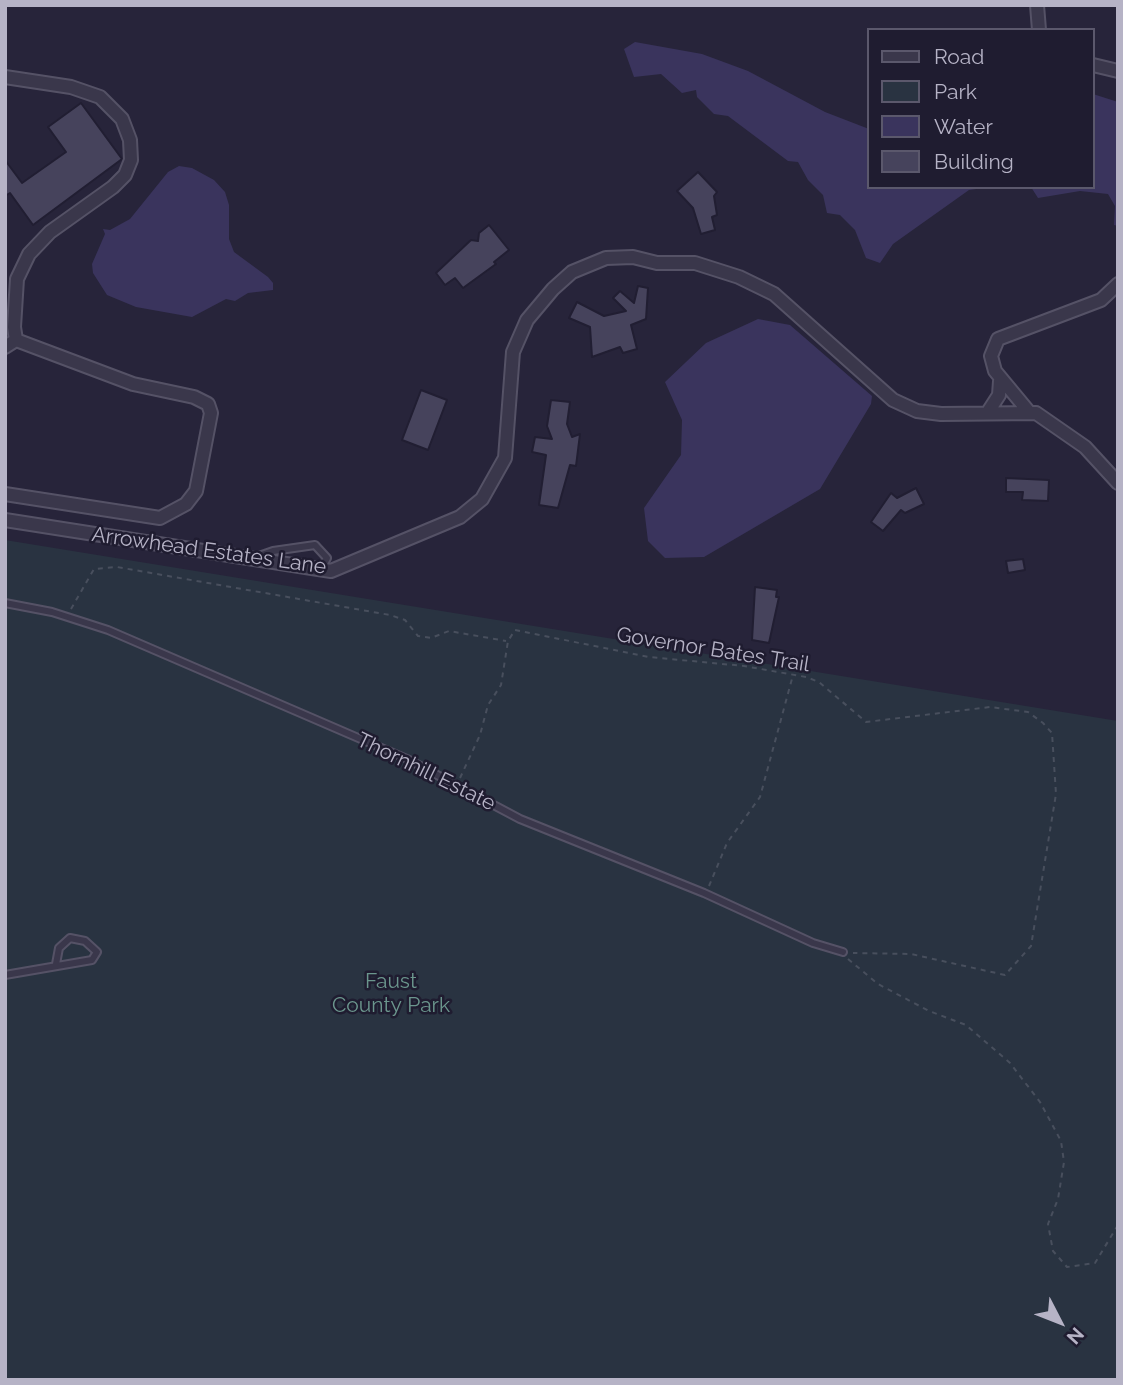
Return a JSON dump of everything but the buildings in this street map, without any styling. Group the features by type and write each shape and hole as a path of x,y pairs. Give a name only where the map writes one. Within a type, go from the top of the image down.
{"street":[{"path":"1037,5 1039,28"},
{"path":"1095,65 1118,71"},
{"path":"5,77 71,87 100,97 121,119 130,140 131,160 125,175 113,187 50,232 29,254 18,279 11,344 133,384 202,400 208,404 211,413 196,491 186,504 160,518 5,494"},
{"name":"Arrowhead Estates Lane","path":"5,520 331,571 460,517 482,499 505,458 513,352 527,320 553,289 572,272 606,258 633,257 657,263 695,263 738,277 774,294 893,400 917,411 938,414 1036,413 1085,447 1118,484"},
{"path":"1029,412 1000,381 991,356 998,339 1101,300 1118,284"},
{"path":"988,412 999,395 1000,381"}],"lane":[{"path":"251,559 273,551 315,545 327,558 321,569"},
{"name":"Thornhill Estate","path":"5,603 67,617 108,630 407,760 520,819 706,894 813,943 843,952"},
{"path":"5,975 56,964 92,960 97,952 85,941 70,938 59,948 56,964"}],"path":[{"path":"67,617 94,569 117,566 390,615 405,620 418,636 431,638 449,631 508,641 501,685 488,705 480,735 457,786"},
{"name":"Governor Bates Trail","path":"508,641 515,630 649,657 744,666 793,674 819,682 866,722 990,706 1028,712 1052,733 1056,794 1031,946 1006,975 911,954 843,952"},
{"path":"706,894 727,843 760,797 793,674"},
{"path":"843,952 878,984 929,1011 966,1025 1010,1063 1040,1102 1061,1141 1064,1162 1058,1199 1048,1224 1053,1251 1067,1267 1095,1263 1118,1225"}],"green space":[{"name":"Faust County Park","path":"5,540 1118,721 1118,1380 5,1380"}],"water":[{"path":"635,42 702,54 748,71 825,112 867,128 867,189 976,189 969,190 893,244 880,263 866,258 855,230 840,215 827,213 823,195 808,180 798,162 788,161 728,116 714,114 697,97 696,90 682,93 661,74 634,77 624,49"},
{"path":"1095,95 1118,102 1118,226 1114,225 1115,206 1108,194 1080,191 1038,198 1032,189 1095,189"},
{"path":"179,166 192,168 214,180 225,192 229,205 229,239 234,252 268,277 273,283 273,290 248,293 235,301 226,299 192,317 136,307 107,295 93,273 92,264 105,234 103,229 110,230 130,219 168,172"},
{"path":"758,319 790,325 872,396 871,404 820,489 704,557 665,558 648,541 644,508 681,455 682,420 665,382 706,343"}]}
